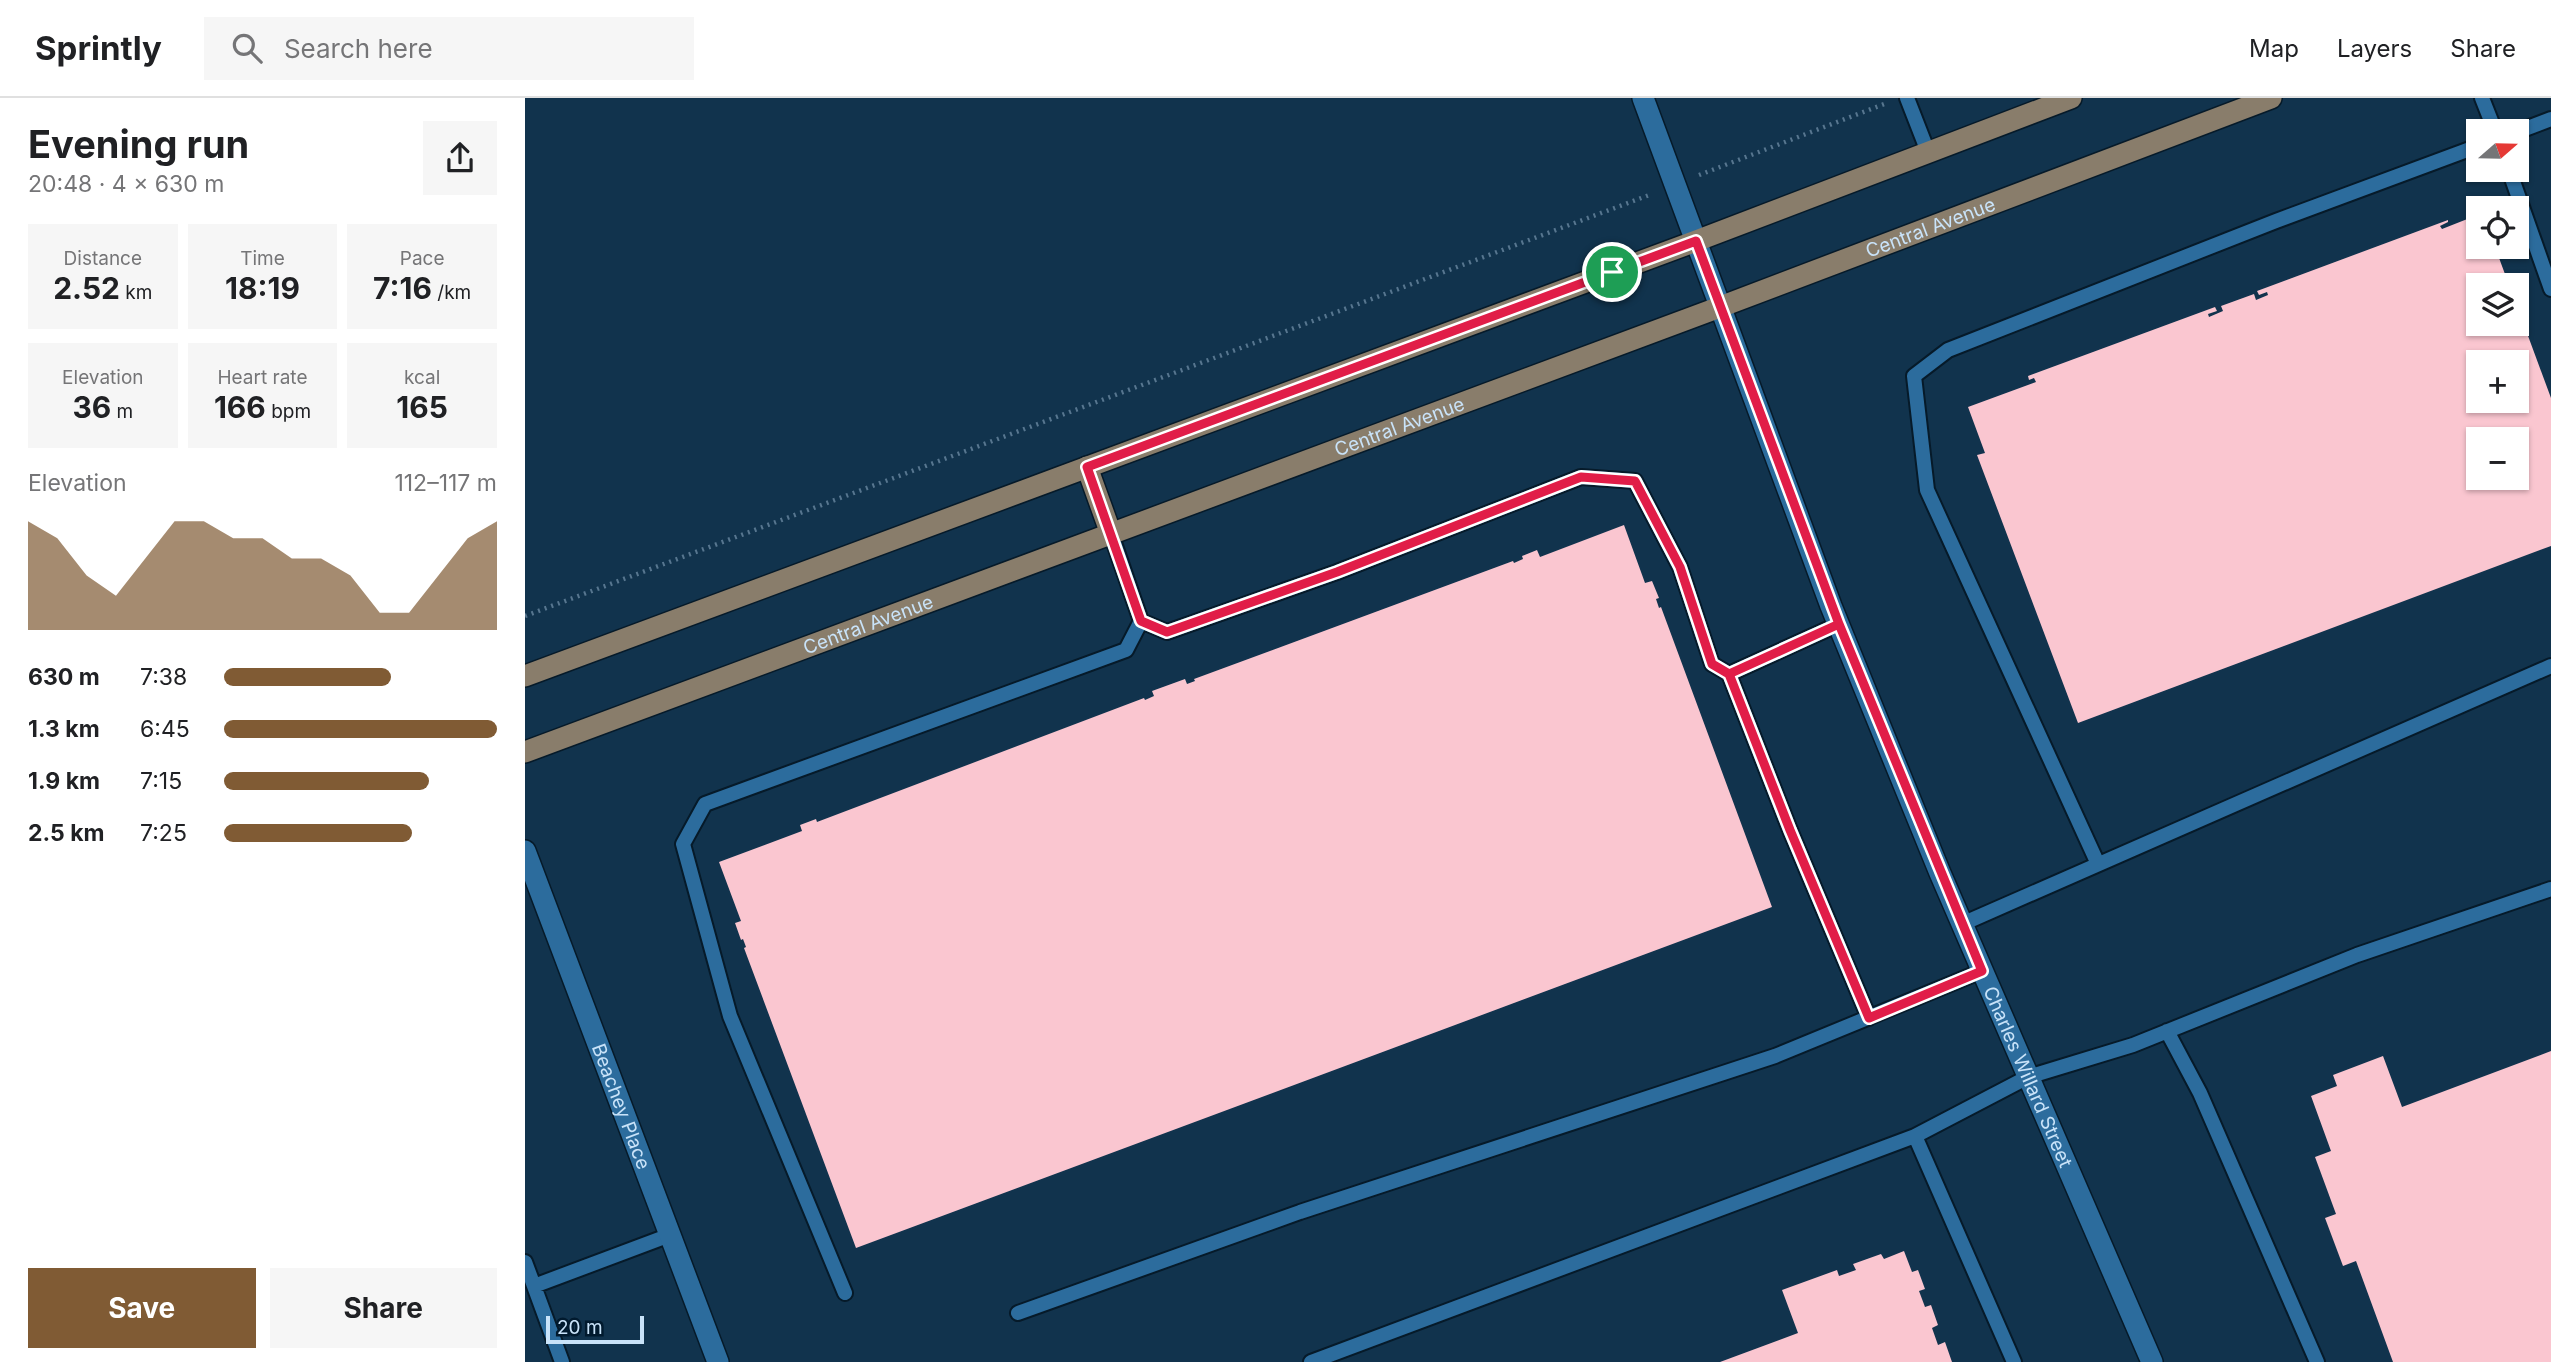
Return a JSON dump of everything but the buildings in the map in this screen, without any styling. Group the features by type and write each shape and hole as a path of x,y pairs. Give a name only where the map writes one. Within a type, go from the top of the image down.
{"main road":[{"path":"525,676 1696,241 2071,98"},
{"name":"Central Avenue","path":"525,752 1720,307 2271,98"},
{"path":"1087,467 1111,534"}],"street":[{"name":"Charles Willard Street","path":"1643,98 1839,624 1962,924 2152,1362"},
{"name":"Beachey Place","path":"525,851 718,1362"}],"lane":[{"path":"1907,98 1929,152"},
{"path":"2483,98 2491,119"},
{"path":"2529,127 2551,119"},
{"path":"2098,864 1927,490 1914,376 1948,350 2276,221 2466,150"},
{"path":"2513,182 2551,289"},
{"path":"1141,621 1167,632 1337,572 1581,477 1635,481 1680,567 1712,664 1729,674 1790,830 1869,1018"},
{"path":"845,1293 730,1016 683,844 705,804 1126,650 1141,621 1111,534"},
{"path":"1729,674 1839,624"},
{"path":"1962,924 2551,666"},
{"path":"1311,1362 1915,1136 2028,1077 2122,1048 2357,955 2551,889"},
{"path":"1018,1313 1300,1212 1775,1056 1982,971"},
{"path":"2167,1031 2200,1093 2317,1362"},
{"path":"1915,1136 2014,1362"},
{"path":"534,1286 670,1235"},
{"path":"525,1262 562,1362"}],"path":[{"path":"1710,171 1881,106"},
{"path":"525,616 1646,197"}],"route":[{"path":"1612,272 1087,467 1141,621 1167,632 1337,572 1581,477 1635,481 1680,567 1712,664 1729,674 1766,657 1839,624 1982,971 1869,1018 1790,830 1729,674 1839,624 1696,241 1612,272"}]}
